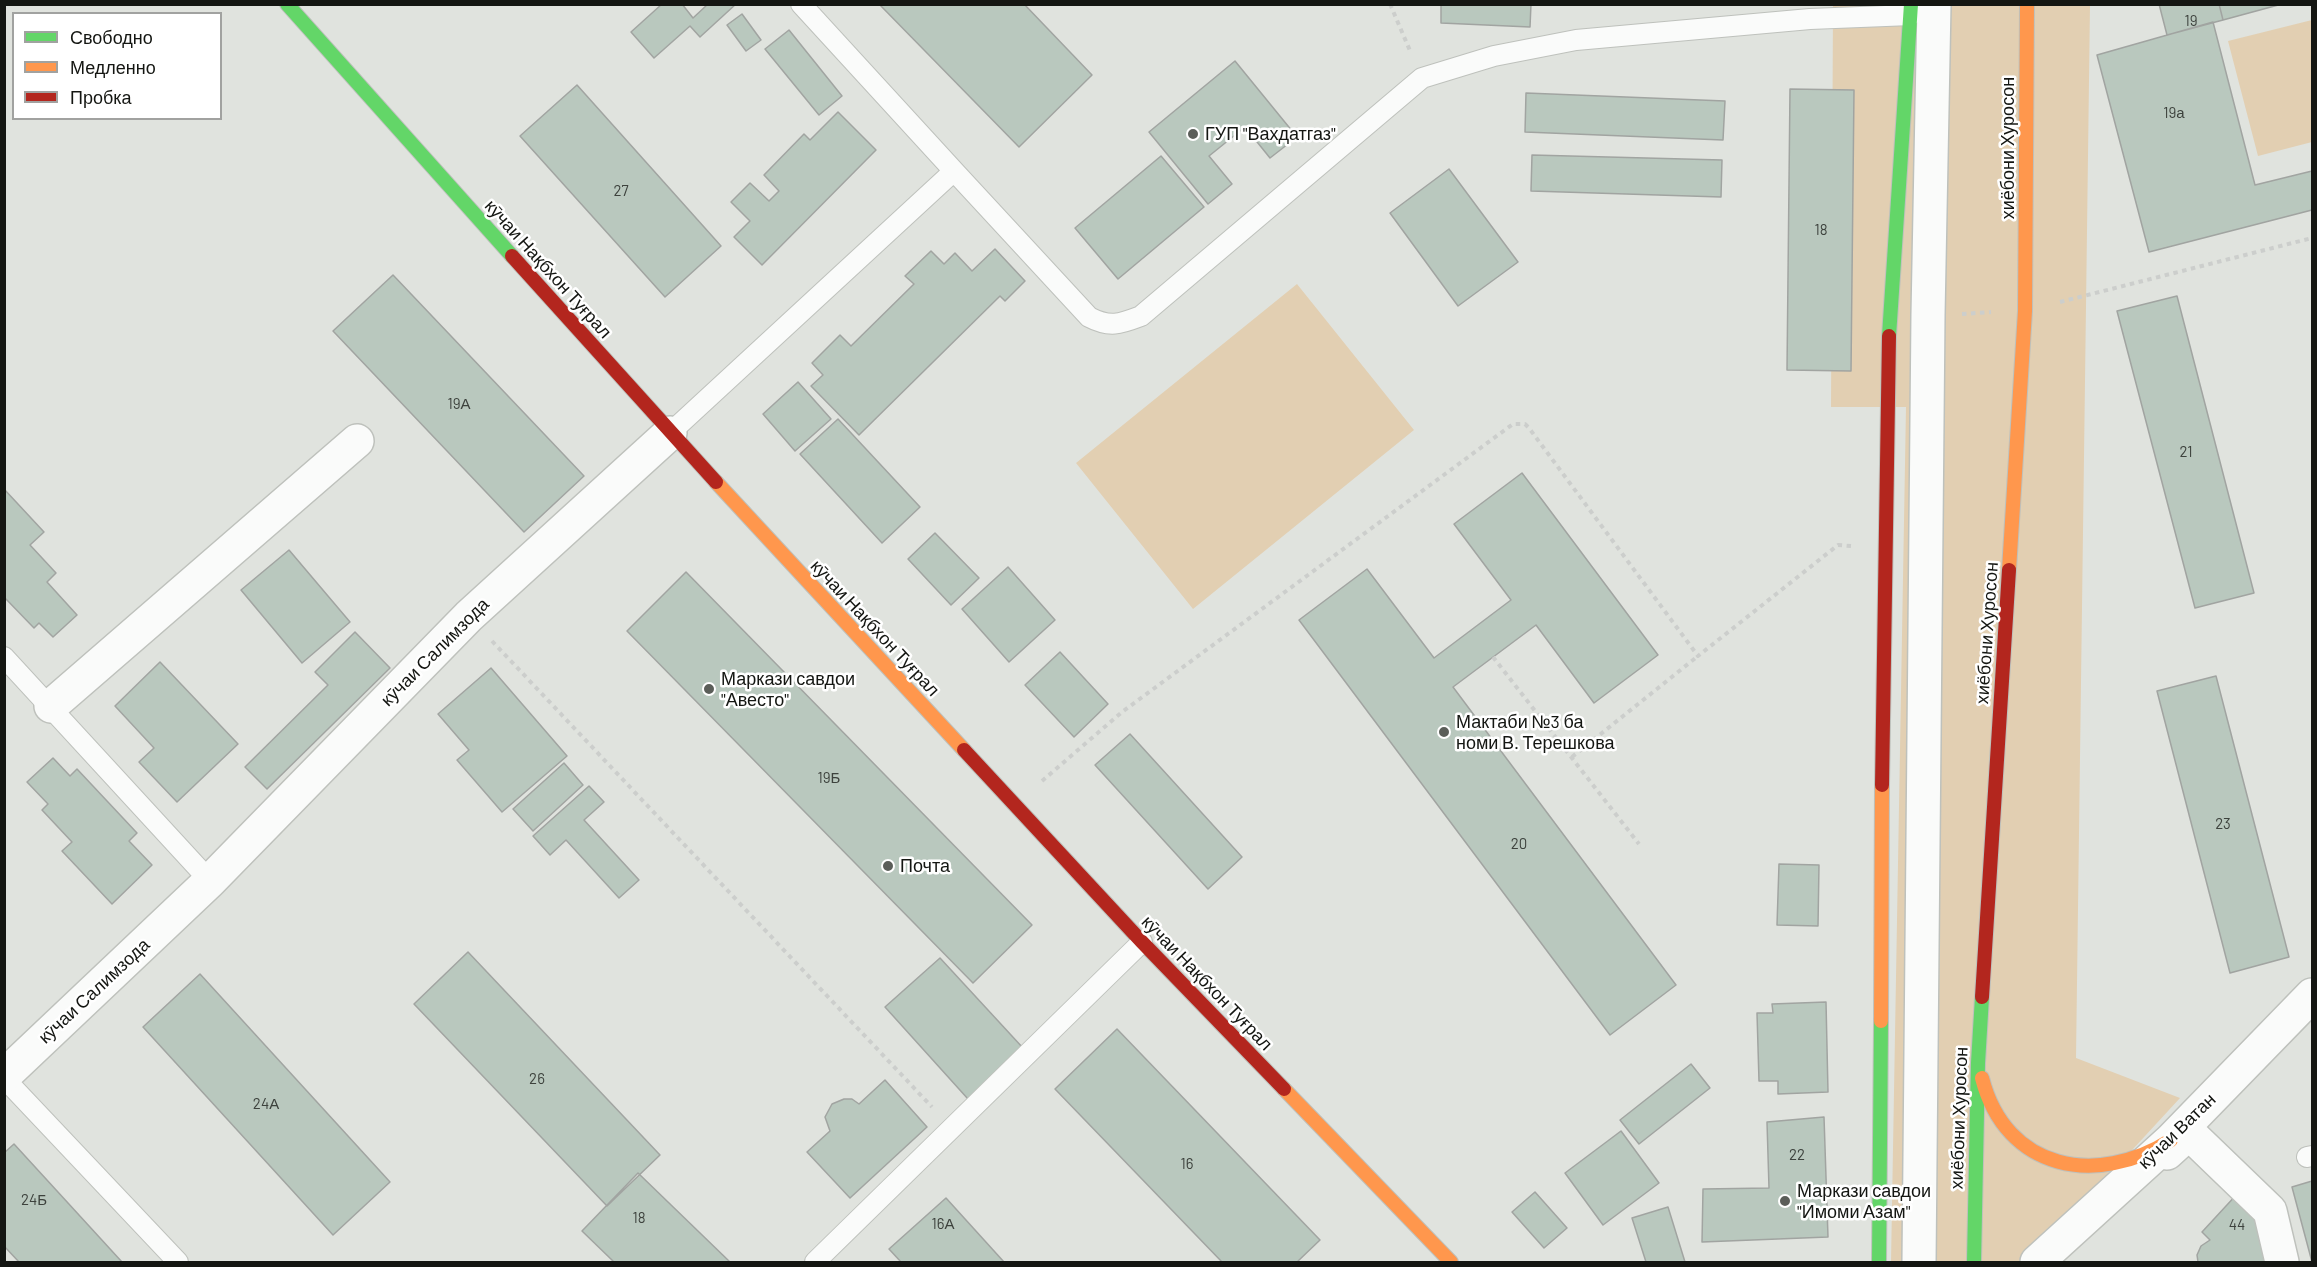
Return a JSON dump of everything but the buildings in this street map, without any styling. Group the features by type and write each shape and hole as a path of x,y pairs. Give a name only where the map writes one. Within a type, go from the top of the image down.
{"street":[{"name":"кӯчаи Нақбхон Туғрал","path":"287,4 670,433 1142,942 1451,1263"},
{"name":"хиёбони Хуросон","path":"1974,1263 1978,1063 2025,311 2027,4"},
{"path":"1918,8 1928,315 1919,1263"},
{"path":"1880,1263 1884,548 1889,338 1918,8"},
{"name":"кӯчаи Салимзода","path":"4,1077 210,881 469,616 670,433"},
{"path":"51,706 357,441"},
{"name":"кӯчаи Ватан","path":"2037,1263 2170,1140 2313,995"},
{"path":"1978,1063 1984,1090 1997,1115 2013,1135 2031,1151 2054,1162 2080,1167 2120,1163 2146,1155 2170,1140"},
{"path":"2054,1263 2189,1132 2270,1211 2282,1263"}],"lane":[{"path":"801,4 1089,317 1102,324 1118,325 1141,316 1422,78 1494,56 1576,40 1810,20 1918,8"},
{"path":"670,433 954,171"},
{"path":"4,657 210,881"},
{"path":"815,1263 1142,942"},
{"name":"кӯчаи Салимзода","path":"4,1077 178,1263"}],"path":[{"path":"1390,4 1422,78"},
{"path":"1928,315 2025,311 2313,238"},
{"path":"1015,804 1122,712 1513,424 1525,424 1529,428 1698,656"},
{"path":"1572,757 1838,545"},
{"path":"469,616 952,1129"},
{"path":"1493,657 1639,844"}],"shaded area":[{"path":"1833,5 2090,5 2076,1058 2180,1098 2029,1262 1891,1262 1906,407 1831,407"},
{"path":"2312,20 2312,142 2258,156 2228,41"},
{"path":"1297,284 1414,430 1193,609 1076,463"}],"traffic: fast":[{"path":"287,4 512,256"},
{"path":"1889,336 1911,4"},
{"path":"1974,1262 1978,1063 1982,997"},
{"path":"1879,1262 1881,1021"}],"traffic: slow":[{"path":"2009,570 2025,311 2027,4"},
{"path":"716,482 964,750"},
{"path":"1881,1021 1882,785"},
{"path":"1982,1078 1994,1109 2011,1134 2033,1151 2058,1162 2085,1166 2114,1163 2143,1155 2171,1140"},
{"path":"1284,1089 1451,1262"}],"traffic: jam":[{"path":"512,256 716,482"},
{"path":"1882,785 1889,336"},
{"path":"1982,997 2009,570"},
{"path":"964,750 1142,942 1284,1089"}],"place":[{"name":"ГУП \"Вахдатгаз\"","path":"1193,134"},
{"name":"Маркази савдои \"Авесто\"","path":"709,689"},
{"name":"Мактаби №3 ба номи В. Терешкова","path":"1444,732"},
{"name":"Почта","path":"888,866"},
{"name":"Маркази савдои \"Имоми Азам\"","path":"1785,1201"}]}
